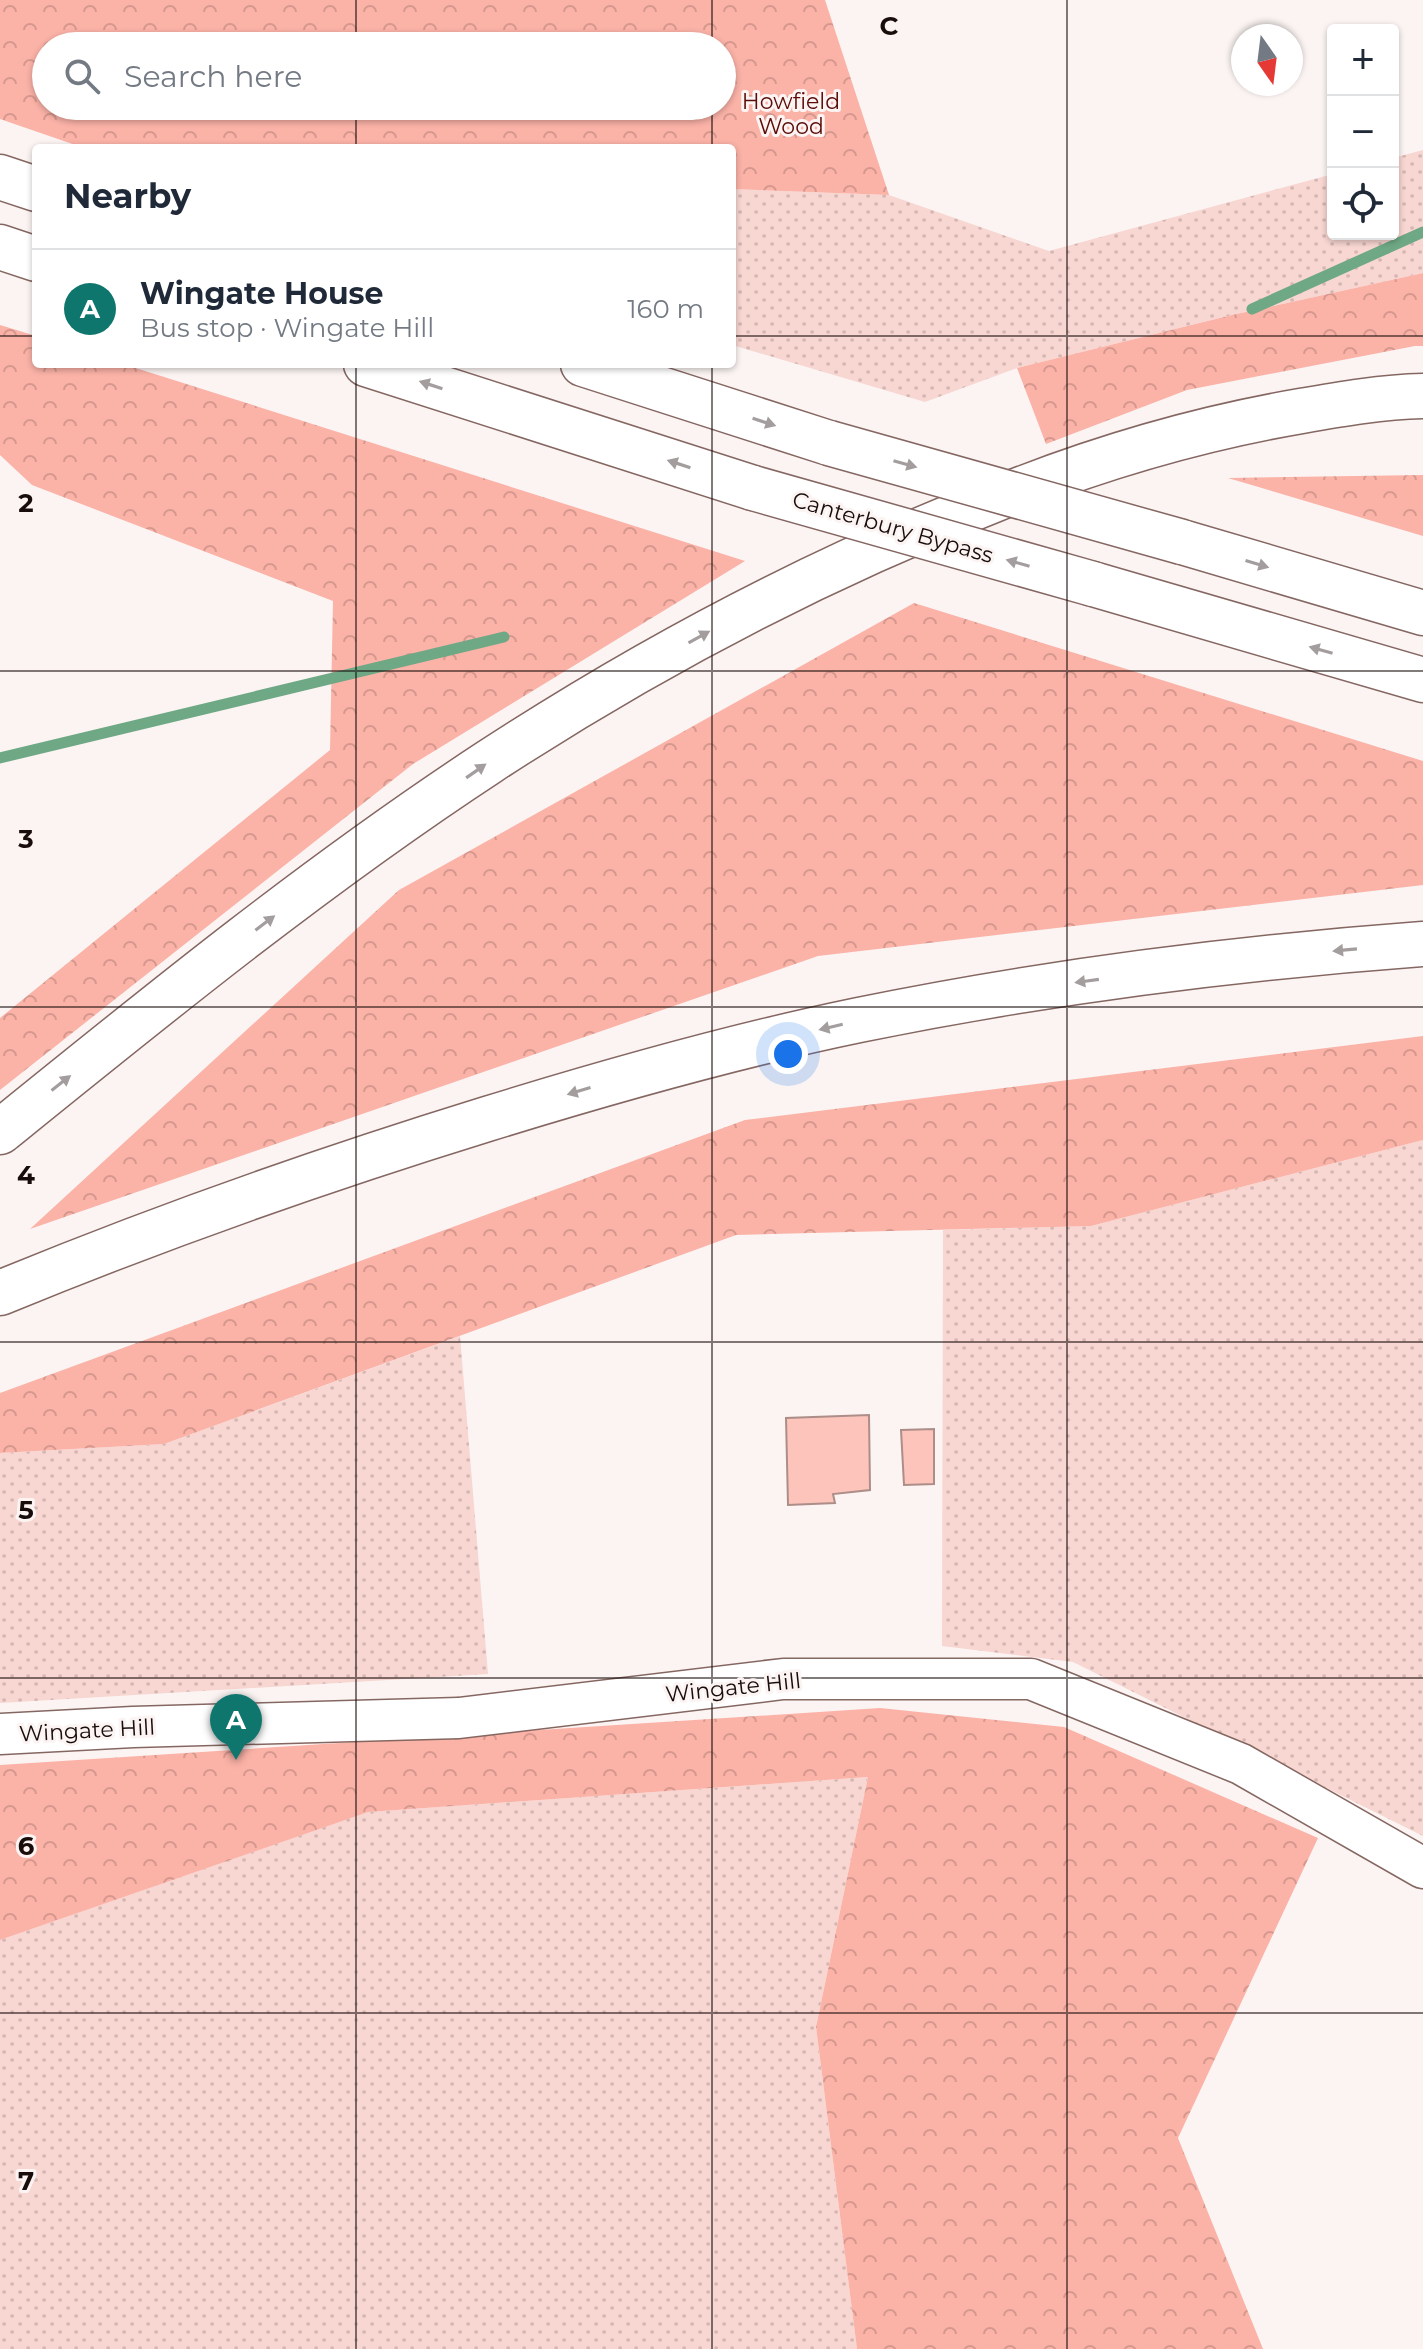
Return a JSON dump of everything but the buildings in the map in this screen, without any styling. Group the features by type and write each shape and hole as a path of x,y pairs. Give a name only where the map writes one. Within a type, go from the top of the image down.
{"highway":[{"path":"0,177 32,188"},
{"path":"0,247 32,258"},
{"name":"Canterbury Bypass","path":"378,368 753,488 1423,680"},
{"path":"595,368 829,443 1423,613"},
{"path":"0,1132 246,937 414,814 502,754 644,667 724,623 956,514 1107,458 1247,420 1334,405 1423,396"},
{"path":"0,1293 137,1238 374,1154 617,1079 732,1050 858,1020 1077,983 1260,958 1423,944"}],"street":[{"name":"Wingate Hill","path":"0,1734 459,1718 783,1679 1031,1679 1241,1764 1423,1868"}],"shaded area":[{"path":"1423,150 1423,273 1232,315 1017,368 925,402 736,346 736,189 889,195 1049,251 1327,176 1327,240 1399,240 1399,156"},
{"path":"1423,1140 1423,1836 1073,1662 942,1646 943,1230 1091,1226"},
{"path":"460,1336 488,1674 0,1703 0,1453 164,1444"},
{"path":"868,1777 816,2027 857,2349 0,2349 0,1940 367,1812"}],"green space":[{"name":"Howfield Wood","path":"0,0 825,0 889,195 736,189 736,144 72,144 0,119"},
{"path":"1423,273 1423,346 1187,390 1046,444 1017,368 1232,315"},
{"path":"0,325 32,335 32,368 136,368 745,561 413,764 0,1090 0,1018 330,750 333,601 32,485 0,455"},
{"path":"1423,475 1423,536 1228,478"},
{"path":"914,603 1423,761 1423,885 818,956 30,1229 399,890"},
{"path":"1423,1036 1423,1140 1091,1226 736,1235 164,1444 0,1453 0,1393 745,1120"},
{"path":"880,1708 1064,1727 1318,1838 1178,2138 1263,2349 857,2349 816,2027 868,1777 368,1812 0,1940 0,1765"}],"waterway":[{"path":"1252,309 1423,232"},
{"path":"0,758 504,637"}],"place":[{"name":"Wingate House","path":"236,1760"}]}
